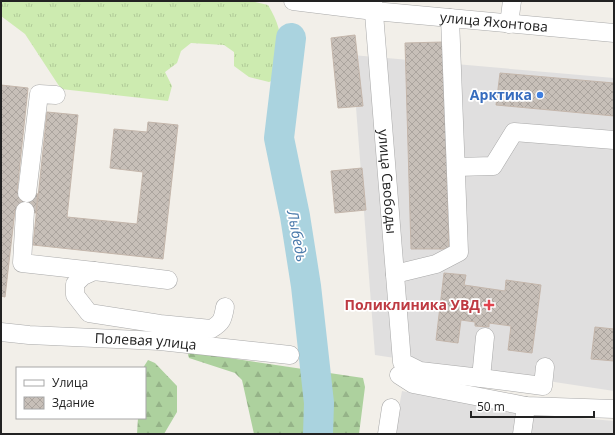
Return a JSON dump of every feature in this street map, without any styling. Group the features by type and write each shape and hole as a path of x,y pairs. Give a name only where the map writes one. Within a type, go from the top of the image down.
{"street":[{"name":"улица Яхонтова","path":"293,1 373,6 450,18 614,33"},
{"path":"509,24 512,1"},
{"name":"улица Свободы","path":"373,6 395,274 401,368"},
{"path":"395,274 436,264 459,252 450,18"},
{"path":"28,193 39,94 56,95"},
{"path":"456,167 494,166 514,132 614,140"},
{"path":"25,211 22,263 168,280"},
{"path":"94,271 83,276 75,284 75,295 89,313 160,324 211,329 223,320 225,307"},
{"name":"Полевая улица","path":"1,332 160,341 290,355"},
{"path":"481,378 485,337"},
{"path":"401,368 543,386 545,367"},
{"path":"401,368 413,384 526,406 614,409"},
{"path":"522,434 526,406"},
{"path":"387,434 391,408"}],"shaded area":[{"path":"352,55 614,78 614,391 375,355"},
{"path":"402,391 523,413 614,421 614,434 394,434"}],"green space":[{"path":"1,1 251,1 268,5 277,23 281,40 282,59 279,78 269,82 249,77 234,66 234,52 224,45 191,43 181,51 177,63 165,72 172,86 168,101 61,89 25,34 1,16"},
{"path":"189,352 363,378 365,387 359,434 254,434 242,380 235,373 189,358"},
{"path":"148,360 155,363 177,386 177,412 164,434 137,434 138,419 146,419 146,367 144,367"}],"building":[{"path":"355,35 363,106 338,108 331,38"},
{"path":"443,42 449,249 411,249 405,43"},
{"path":"500,73 614,83 614,116 496,105"},
{"path":"1,85 28,88 17,192 38,194 36,213 15,210 5,297 1,296"},
{"path":"47,112 78,115 67,217 137,224 143,172 110,168 114,129 147,132 148,122 178,125 163,259 33,245"},
{"path":"362,168 366,210 335,213 331,171"},
{"name":"Поликлиника УВД","path":"444,273 466,275 464,285 505,291 506,280 541,285 532,353 508,350 511,326 489,323 489,327 475,326 475,322 461,320 458,343 436,340"},
{"path":"595,327 614,329 614,361 591,359"}],"waterway":[{"name":"Лыбедь","path":"291,38 279,138 295,216 306,286 319,403 318,434"}],"place":[{"name":"Арктика","path":"540,95"},
{"name":"Поликлиника УВД","path":"489,305"}]}
